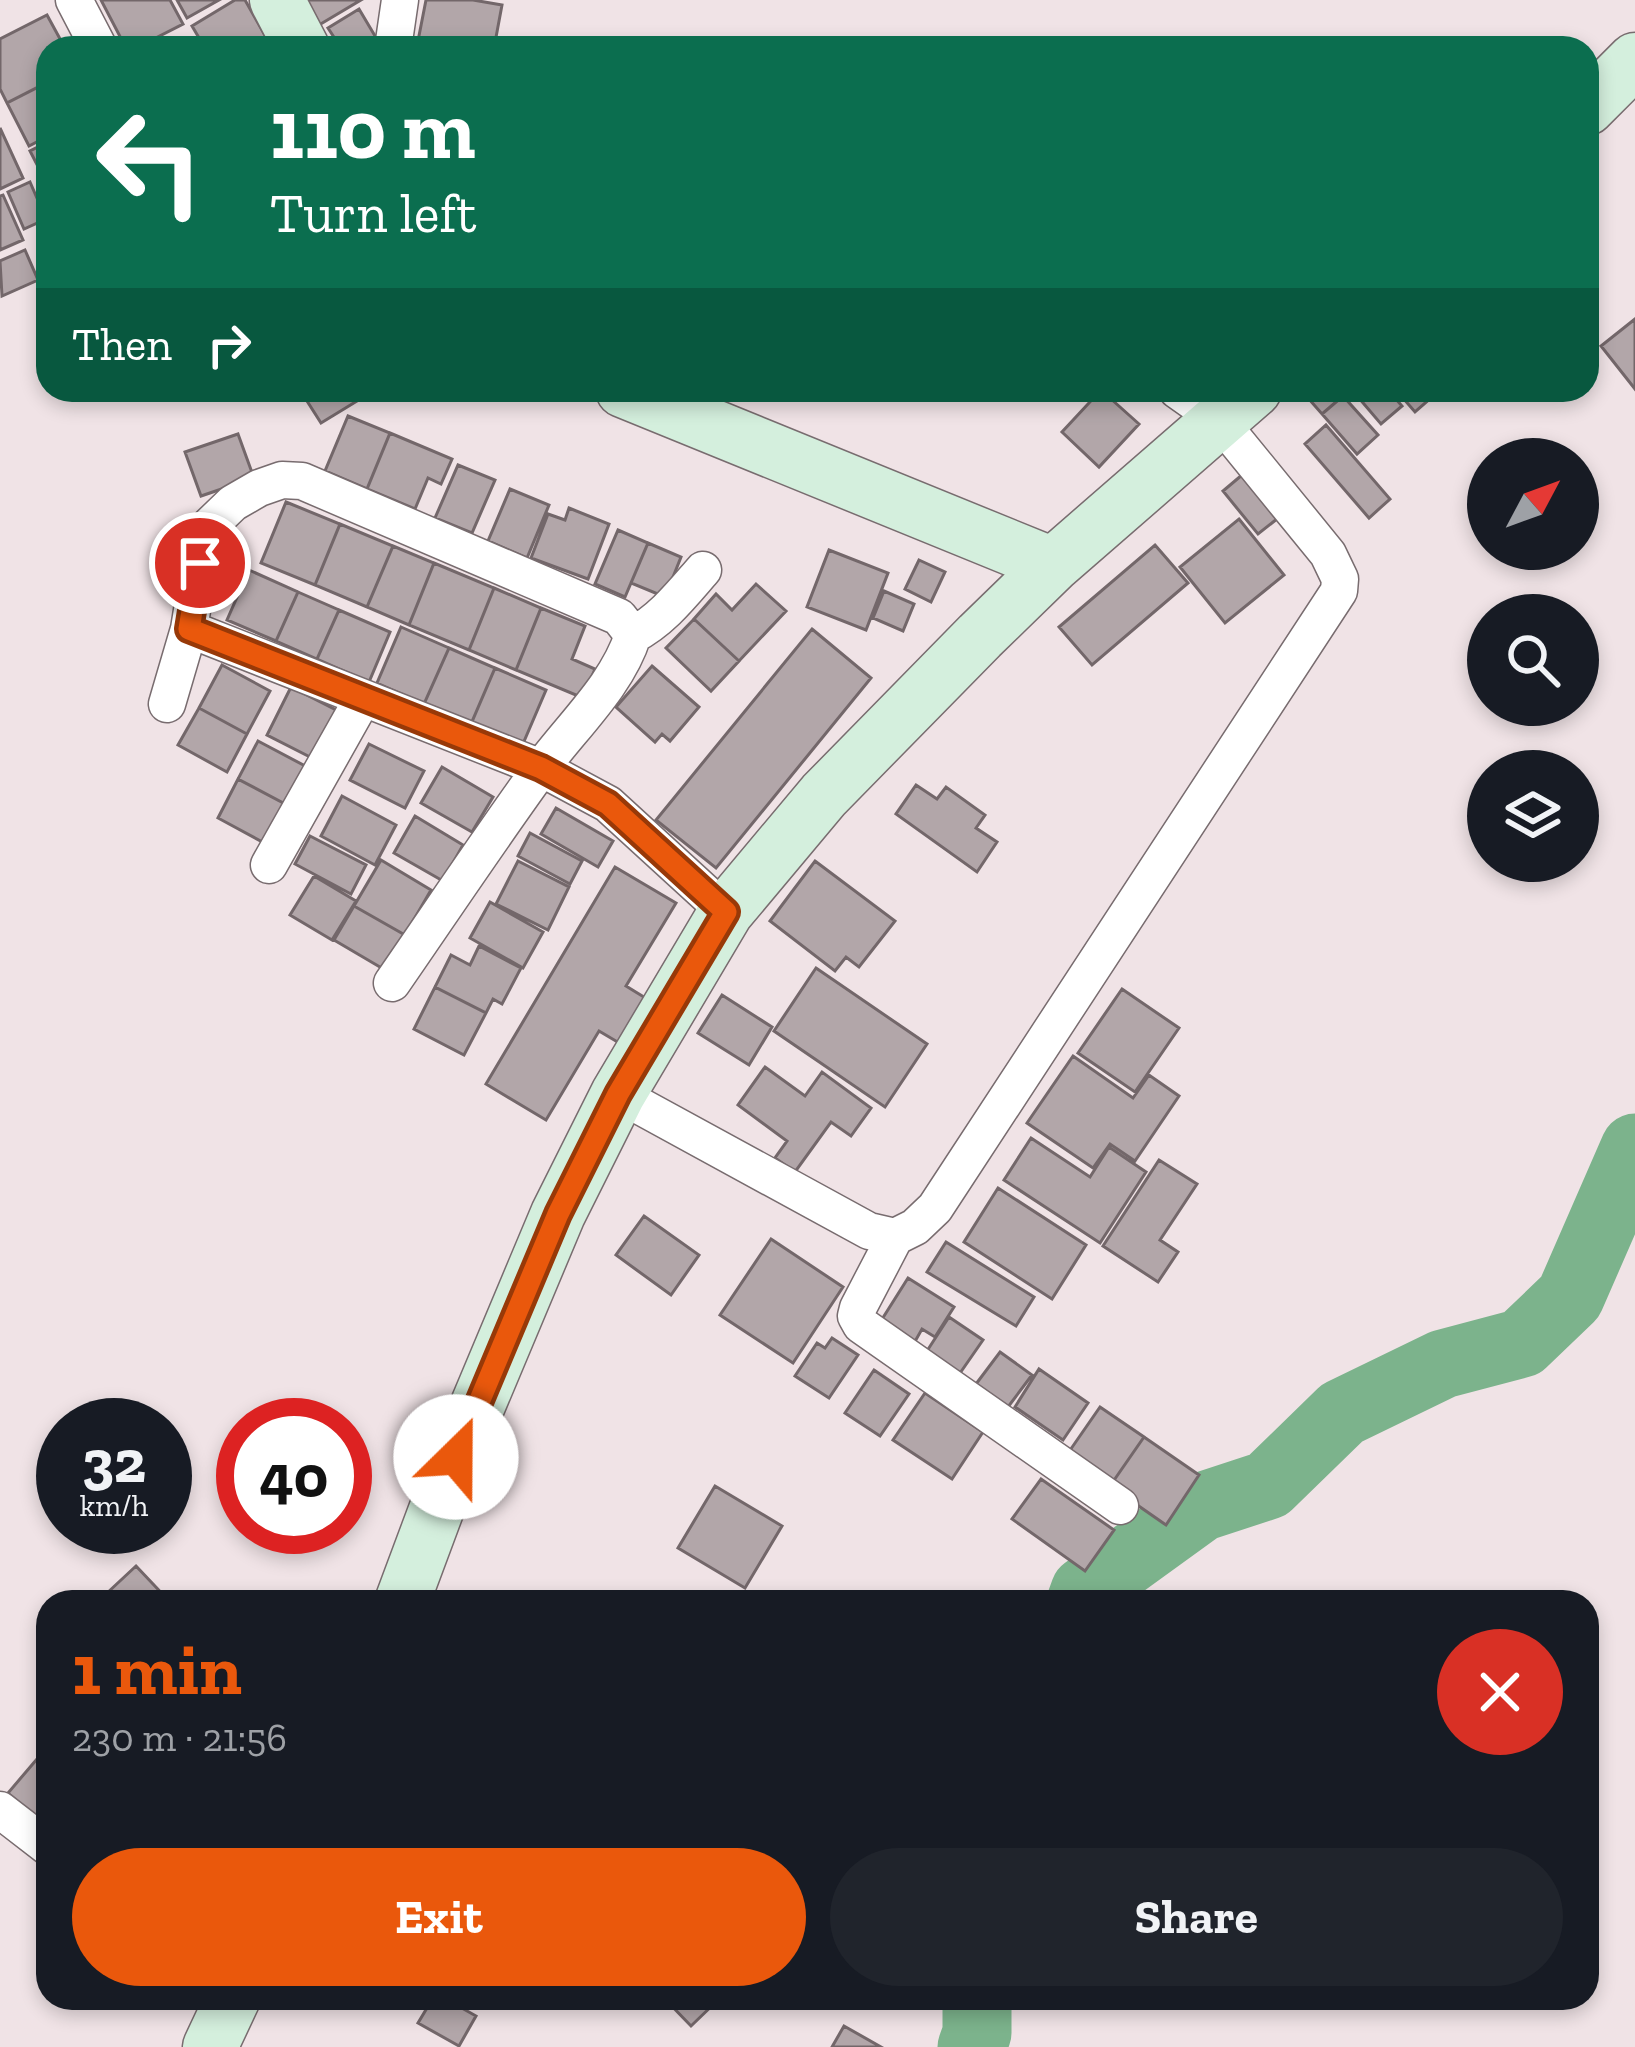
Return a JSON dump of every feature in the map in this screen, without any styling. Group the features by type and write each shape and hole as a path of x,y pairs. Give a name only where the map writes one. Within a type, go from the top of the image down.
{"street":[{"path":"74,0 92,36"},
{"path":"277,0 296,36"},
{"path":"395,36 400,0"},
{"path":"1599,96 1635,60"},
{"path":"652,402 1053,566"},
{"path":"406,1590 456,1457 558,1214 618,1094 726,912 884,731 1214,402"},
{"path":"1120,1506 861,1325 856,1316 895,1237 915,1227 935,1208 1339,591 1340,579 1328,554 1217,402"},
{"path":"167,704 189,629 205,530 233,503 282,480 302,481 619,617 633,635"},
{"path":"392,983 541,768 627,656 633,635 674,602 703,570"},
{"path":"189,629 541,768 608,804 726,912"},
{"path":"268,865 363,698"},
{"path":"618,1094 869,1231 895,1237"},
{"path":"0,1810 36,1837"},
{"path":"210,2047 227,2010"}],"building":[{"path":"101,0 170,0 183,24 160,36 120,36"},
{"path":"177,0 219,0 187,18"},
{"path":"235,0 245,0 265,36 198,36 192,26"},
{"path":"304,0 361,0 319,25"},
{"path":"426,0 502,5 496,36 419,36"},
{"path":"359,9 375,36 333,36 328,28"},
{"path":"47,15 58,36 36,36 36,88 7,103 0,89 0,39"},
{"path":"36,88 36,142 29,146 7,103"},
{"path":"0,128 23,178 0,189"},
{"path":"30,182 36,196 36,224 24,229 8,192"},
{"path":"0,196 23,240 0,250"},
{"path":"25,250 36,281 2,296 0,261"},
{"path":"1635,319 1635,389 1601,346"},
{"path":"308,402 355,402 321,423"},
{"path":"1090,402 1114,402 1139,424 1099,467 1062,432"},
{"path":"1312,402 1336,402 1322,414"},
{"path":"1336,402 1348,402 1378,435 1357,454 1322,414"},
{"path":"1362,402 1398,402 1402,406 1381,424"},
{"path":"1406,402 1426,402 1415,412"},
{"path":"348,416 390,433 367,489 325,471"},
{"path":"1326,425 1390,499 1369,518 1305,444"},
{"path":"390,433 452,459 441,484 428,478 415,509 367,489"},
{"path":"238,434 254,478 201,496 185,452"},
{"path":"458,465 495,480 472,533 435,518"},
{"path":"1242,475 1277,519 1258,534 1223,491"},
{"path":"510,489 549,505 527,558 488,541"},
{"path":"286,502 340,524 315,585 261,563"},
{"path":"569,508 609,524 588,579 531,558 548,514 565,520"},
{"path":"1239,519 1284,575 1225,623 1180,567"},
{"path":"340,524 393,546 367,607 315,585"},
{"path":"618,530 648,543 625,597 595,584"},
{"path":"648,543 681,557 665,597 631,583"},
{"path":"1155,545 1188,583 1092,665 1059,627"},
{"path":"393,546 434,563 409,625 367,607"},
{"path":"829,550 888,573 866,630 807,607"},
{"path":"919,560 945,572 931,602 905,589"},
{"path":"434,563 494,588 469,650 409,625"},
{"path":"249,570 298,592 276,641 227,620"},
{"path":"756,584 786,611 739,661 694,619 716,594 732,610"},
{"path":"494,588 541,608 516,670 469,650"},
{"path":"884,591 914,604 903,631 873,618"},
{"path":"298,592 339,610 317,659 276,641"},
{"path":"541,608 585,626 572,659 595,669 583,698 516,670"},
{"path":"339,610 390,632 369,682 317,659"},
{"path":"694,619 739,661 711,691 666,648"},
{"path":"401,627 449,648 424,704 377,683"},
{"path":"812,629 871,678 716,868 656,820"},
{"path":"449,648 495,668 471,724 424,704"},
{"path":"222,665 270,691 247,734 199,708"},
{"path":"652,666 699,707 670,741 662,734 655,742 616,707"},
{"path":"495,668 546,690 522,746 471,724"},
{"path":"291,687 338,711 314,759 267,735"},
{"path":"199,708 247,734 227,772 178,745"},
{"path":"258,741 309,768 289,806 238,779"},
{"path":"369,744 424,771 405,808 350,780"},
{"path":"442,767 493,797 472,832 421,803"},
{"path":"238,779 289,806 268,845 218,818"},
{"path":"916,785 937,799 946,787 985,815 976,828 997,842 977,872 896,814"},
{"path":"342,796 396,825 375,865 321,836"},
{"path":"556,808 613,841 598,867 541,834"},
{"path":"415,816 463,845 443,881 394,853"},
{"path":"530,833 582,861 570,884 518,856"},
{"path":"310,836 366,865 351,894 295,864"},
{"path":"381,860 431,890 405,935 354,906"},
{"path":"518,861 569,887 548,930 496,904"},
{"path":"815,861 895,921 859,967 846,957 835,971 770,921"},
{"path":"615,867 676,903 626,986 652,1002 626,1047 599,1031 546,1120 486,1084"},
{"path":"314,876 356,901 332,940 290,915"},
{"path":"490,902 543,932 523,968 470,938"},
{"path":"354,906 405,935 385,970 334,940"},
{"path":"479,946 521,968 502,1004 493,999 486,1013 435,987 451,955 470,965"},
{"path":"816,968 927,1044 885,1107 774,1031"},
{"path":"435,987 486,1013 464,1055 414,1029"},
{"path":"1122,989 1179,1028 1135,1092 1078,1053"},
{"path":"722,995 772,1027 749,1065 698,1033"},
{"path":"1073,1056 1133,1098 1149,1075 1179,1096 1135,1161 1110,1144 1093,1168 1027,1123"},
{"path":"765,1067 805,1096 822,1072 871,1108 851,1136 831,1122 795,1172 775,1158 787,1141 738,1105"},
{"path":"1031,1138 1090,1177 1109,1147 1146,1172 1100,1243 1004,1180"},
{"path":"1159,1160 1197,1184 1160,1240 1178,1252 1158,1282 1103,1246"},
{"path":"998,1188 1086,1245 1052,1299 964,1242"},
{"path":"644,1216 699,1255 671,1295 616,1255"},
{"path":"771,1239 843,1287 793,1363 720,1315"},
{"path":"946,1242 1034,1297 1016,1326 927,1272"},
{"path":"908,1278 954,1307 935,1337 922,1329 913,1345 879,1324"},
{"path":"949,1317 983,1340 958,1376 925,1354"},
{"path":"832,1338 858,1355 829,1398 795,1376 817,1343 825,1348"},
{"path":"1000,1352 1032,1375 1008,1407 976,1384"},
{"path":"1039,1369 1088,1403 1063,1440 1015,1407"},
{"path":"874,1370 909,1394 880,1436 845,1413"},
{"path":"925,1393 983,1432 952,1479 893,1440"},
{"path":"1100,1407 1144,1437 1110,1486 1066,1456"},
{"path":"1144,1437 1199,1475 1166,1525 1110,1486"},
{"path":"1041,1479 1114,1530 1085,1571 1012,1519"},
{"path":"715,1486 782,1526 745,1588 678,1548"},
{"path":"136,1566 159,1590 110,1590"},
{"path":"36,1760 36,1825 8,1793"},
{"path":"426,2010 465,2010 476,2016 459,2046 418,2023"},
{"path":"676,2010 708,2010 691,2026"},
{"path":"844,2026 881,2047 832,2047"}],"waterway":[{"path":"1086,1590 1201,1507 1268,1485 1342,1413 1443,1364 1522,1343 1570,1297 1635,1148"},
{"path":"972,2047 977,2010"}],"route":[{"path":"200,563 189,629 541,768 608,804 726,912 618,1094 558,1214 456,1457"}]}
